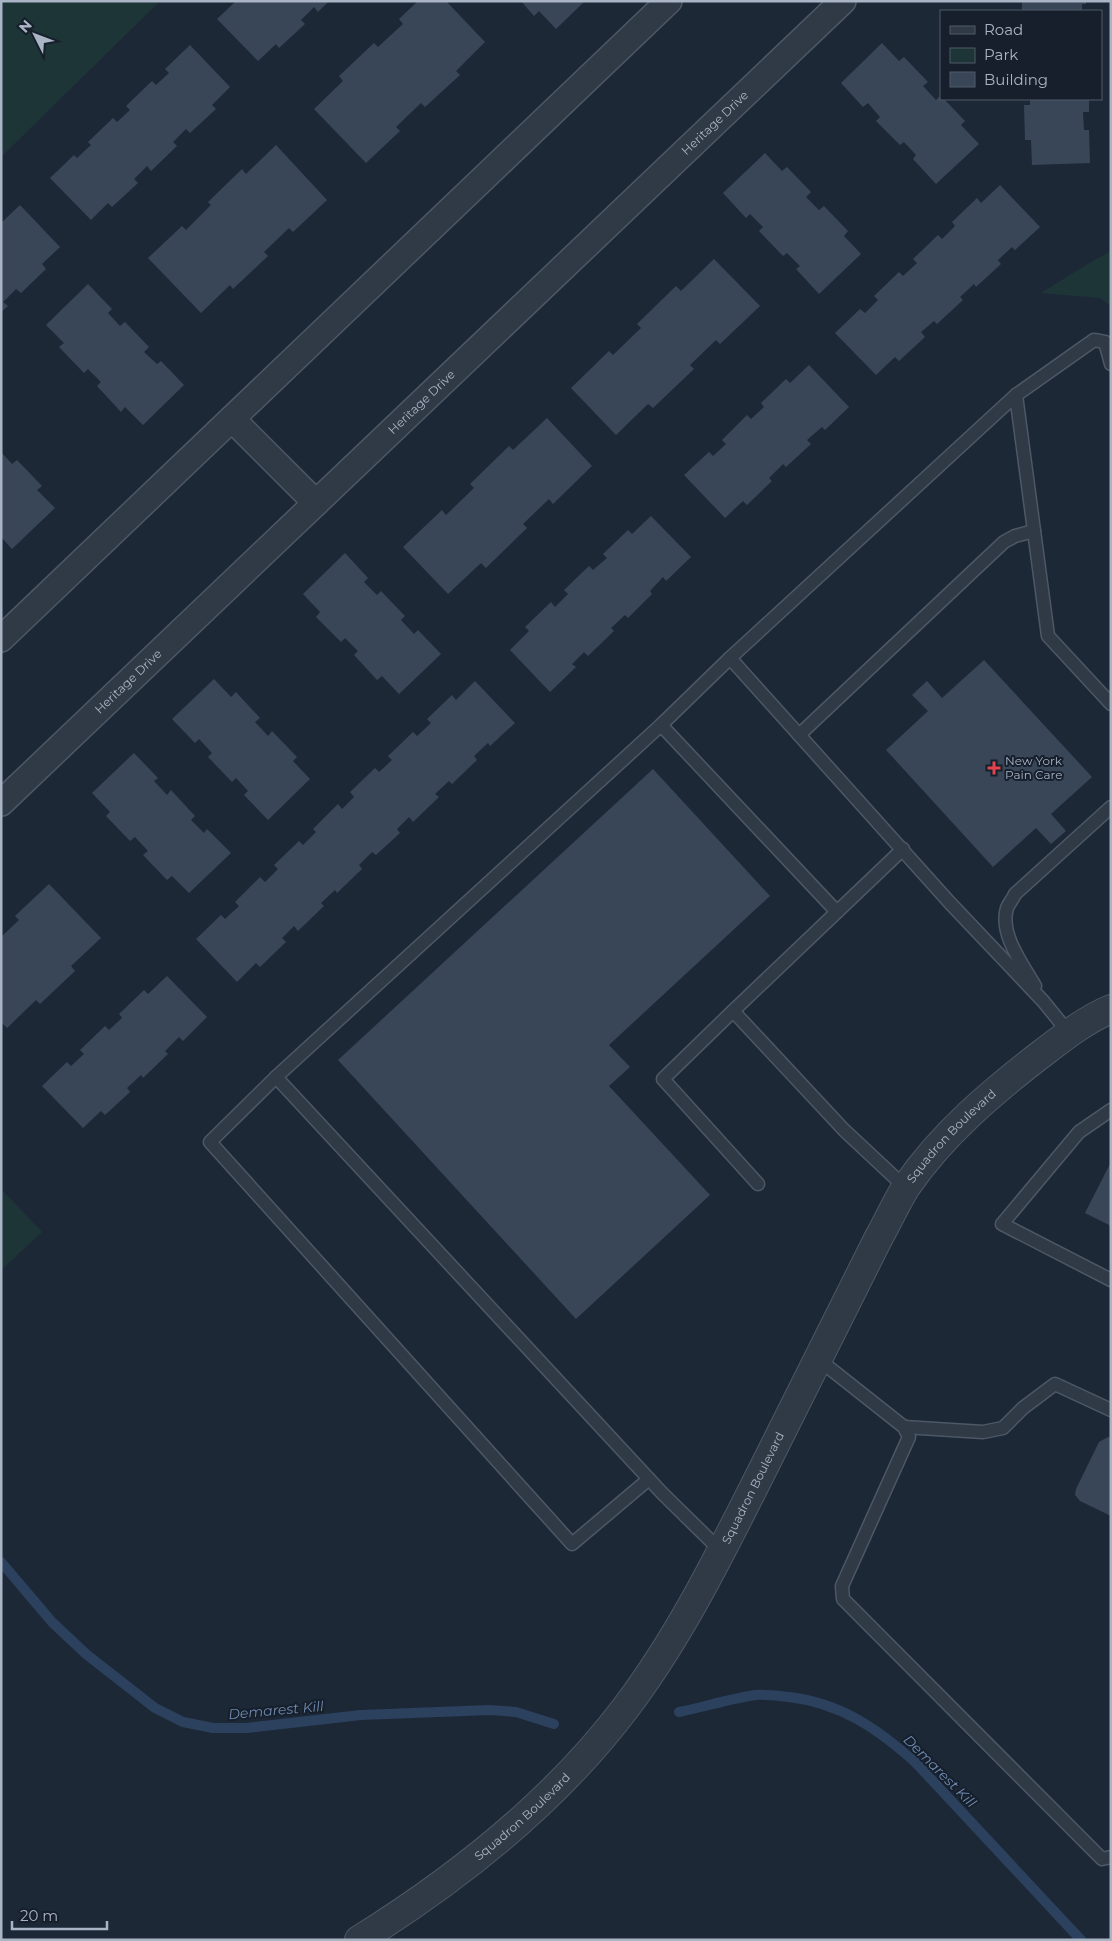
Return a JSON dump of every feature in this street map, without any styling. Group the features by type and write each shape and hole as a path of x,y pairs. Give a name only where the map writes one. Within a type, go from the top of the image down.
{"street":[{"path":"1,639 669,1"},
{"name":"Heritage Drive","path":"1,803 843,1"},
{"path":"232,419 316,503"},
{"name":"Squadron Boulevard","path":"359,1940 434,1891 502,1839 590,1752 627,1706 662,1654 721,1551 879,1237 906,1188 930,1156 958,1125 1009,1080 1069,1033 1111,1009"}],"lane":[{"path":"649,1479 572,1544 210,1142 276,1077 662,725 730,658 1016,395 1094,340 1105,342 1111,364"},
{"path":"1016,395 1048,636 1111,704"},
{"path":"799,735 1004,542 1015,536 1034,531"},
{"path":"730,658 904,849 950,903 1044,1002 1069,1033"},
{"path":"662,725 836,912"},
{"path":"1044,1002 1010,941 1006,923 1007,908 1015,894 1111,807"},
{"path":"758,1184 663,1079 733,1010 904,849"},
{"path":"733,1010 844,1130 906,1188"},
{"path":"276,1077 649,1479 721,1551"},
{"path":"1111,1110 1079,1132 1002,1224 1111,1280"},
{"path":"818,1359 904,1427 908,1437 842,1586 843,1599 1102,1859 1111,1857"},
{"path":"904,1427 984,1432 1004,1428 1022,1408 1055,1384 1111,1410"}],"green space":[{"path":"1,1 160,1 1,157"},
{"path":"1111,251 1111,306 1100,298 1041,293 1086,265"},
{"path":"1,1189 42,1232 1,1270"}],"building":[{"path":"236,1 329,1 318,12 314,7 301,20 305,24 279,48 276,44 258,61 217,19"},
{"path":"418,1 446,1 485,42 456,71 460,75 425,107 421,103 396,127 400,131 366,163 314,109 343,81 339,76 374,43 378,47 403,24 399,19"},
{"path":"521,1 585,1 556,29 539,11 534,16"},
{"path":"1022,1 1086,1 1086,4 1082,4 1082,10 1022,10"},
{"path":"882,43 899,61 904,57 928,82 923,86 936,100 940,96 940,100 945,100 965,121 961,125 979,144 936,184 913,159 916,155 904,142 900,145 876,121 880,117 868,103 863,107 841,83"},
{"path":"190,45 230,87 212,105 216,109 190,133 186,129 173,142 177,146 151,171 147,166 134,179 138,183 112,207 108,203 91,220 50,178 74,155 77,158 91,145 88,142 113,118 117,122 130,110 126,106 152,81 156,85 169,73 165,69"},
{"path":"1030,100 1089,100 1089,112 1083,112 1084,130 1089,130 1090,163 1032,165 1031,140 1025,140 1024,105 1030,105"},
{"path":"276,145 327,200 293,232 289,228 264,252 268,256 233,289 230,285 201,313 148,258 182,226 186,230 211,205 208,202 242,169 246,174"},
{"path":"765,153 782,171 787,167 811,192 806,197 819,210 824,206 848,231 844,236 861,254 819,294 796,269 800,266 787,253 783,256 759,231 763,227 750,214 746,218 723,193"},
{"path":"1000,185 1040,227 1015,250 1012,247 998,260 1001,264 976,287 974,284 960,297 963,300 937,324 934,321 921,332 925,337 899,361 895,357 876,375 835,333 860,309 865,313 878,300 874,296 899,272 903,276 917,263 913,259 938,235 942,239 955,226 952,222 977,198 981,203"},
{"path":"20,205 60,247 42,264 46,269 21,293 16,289 3,302 8,306 1,312 1,223"},
{"path":"714,259 760,306 720,344 716,340 690,365 694,369 653,408 648,404 616,435 571,388 609,351 613,355 641,328 637,324 676,286 681,291"},
{"path":"88,284 112,309 108,313 120,326 125,322 149,347 144,352 157,364 161,361 184,385 143,425 125,407 121,412 97,386 101,382 88,369 84,373 59,347 64,343 46,325"},
{"path":"809,365 849,407 825,430 822,427 807,440 811,444 786,467 783,464 769,478 772,481 747,505 743,501 725,518 684,475 709,452 713,456 726,444 722,440 747,415 751,419 764,407 761,403 786,379 790,383"},
{"path":"547,418 592,466 553,504 549,499 523,524 527,528 486,568 481,563 448,594 403,547 442,510 446,515 474,488 470,484 509,446 513,450"},
{"path":"1,452 12,464 17,460 42,486 37,490 55,508 12,549 1,537"},
{"path":"651,516 691,557 666,581 663,577 650,591 652,594 628,618 625,615 611,628 614,631 588,656 584,652 572,664 576,667 550,692 510,650 529,631 525,627 551,602 555,607 568,594 564,590 589,566 593,570 607,558 603,554 628,530 632,534"},
{"path":"345,553 368,578 364,582 377,595 381,591 405,616 401,620 414,634 418,630 441,654 399,694 382,676 377,680 354,655 358,651 345,638 341,642 316,617 320,612 303,594"},
{"path":"984,660 1092,777 1051,814 1066,831 1051,844 1036,828 993,867 886,750 928,711 912,695 927,681 942,698"},
{"path":"214,679 231,697 236,692 260,718 255,722 268,736 272,731 297,757 293,761 310,779 268,820 244,795 248,791 236,778 232,782 208,757 212,753 199,739 195,743 172,719"},
{"path":"475,681 515,723 490,746 488,743 474,756 477,760 452,784 449,781 435,794 439,797 413,822 409,817 397,829 400,833 376,855 372,852 359,865 362,869 337,893 335,890 321,903 324,906 298,931 294,926 282,938 286,942 260,967 256,963 237,982 196,939 221,915 225,919 239,906 235,902 260,877 265,882 278,869 274,865 299,841 303,845 316,832 313,829 338,804 342,809 354,797 350,792 375,768 379,772 392,760 388,756 413,732 417,736 431,723 427,719 452,695 456,700"},
{"path":"134,753 158,778 154,781 167,795 171,790 195,816 191,820 204,833 207,829 231,853 189,893 172,876 167,880 143,855 148,851 135,837 130,841 106,816 110,812 92,793"},
{"path":"653,769 770,896 609,1045 630,1067 609,1086 710,1195 576,1319 338,1060"},
{"path":"49,884 101,938 71,966 75,971 40,1004 36,1000 7,1028 1,1022 1,937 19,920 15,916"},
{"path":"167,976 207,1017 183,1041 179,1037 165,1051 168,1054 143,1078 141,1075 127,1088 130,1092 105,1115 101,1111 83,1128 42,1086 67,1062 71,1066 84,1054 80,1050 105,1026 109,1030 122,1018 119,1014 144,990 148,994"},
{"path":"1111,1162 1111,1226 1085,1213"},
{"path":"1108,1437 1111,1438 1111,1516 1080,1501 1075,1495 1076,1489 1099,1442"}],"waterway":[{"name":"Demarest Kill","path":"1,1562 52,1622 86,1654 155,1708 183,1722 213,1728 246,1728 361,1715 490,1710 516,1712 554,1724"},
{"name":"Demarest Kill","path":"679,1712 755,1695 763,1695 808,1700 825,1705 858,1720 887,1739 916,1763 1081,1940"}],"place":[{"name":"New York Pain Care","path":"994,768"}]}
